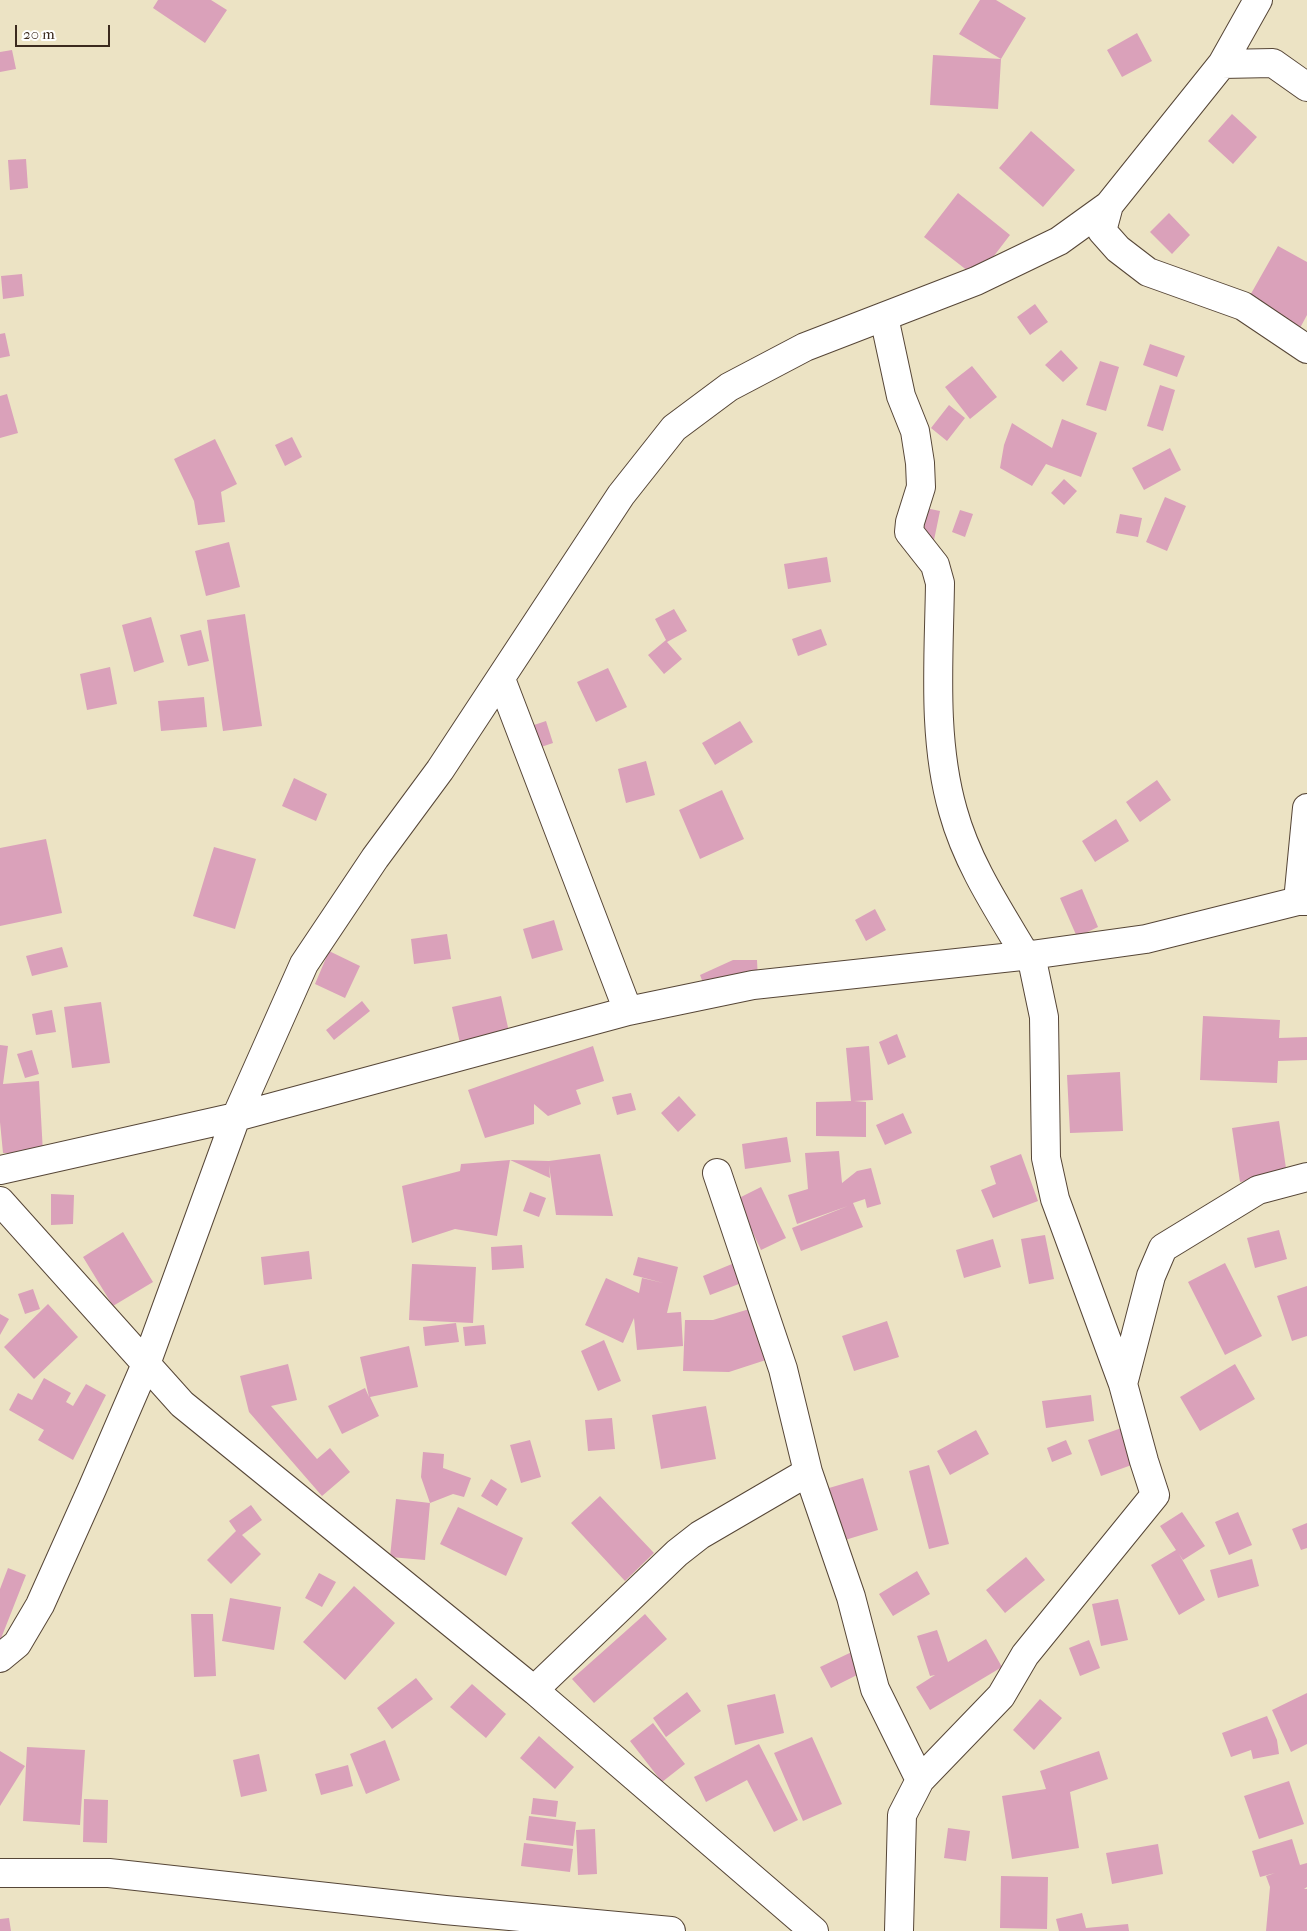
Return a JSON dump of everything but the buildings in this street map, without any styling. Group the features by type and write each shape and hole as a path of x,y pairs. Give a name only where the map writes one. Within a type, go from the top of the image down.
{"street":[{"path":"0,1658 17,1644 40,1605 146,1364 236,1117 304,964 375,858 440,770 501,680 621,495 674,428 729,387 805,347 976,281 1059,241 1109,205 1222,64 1258,0"},
{"path":"1222,64 1274,63 1307,88"},
{"path":"1109,205 1102,231 1118,249 1148,272 1243,306 1307,350"},
{"path":"884,317 901,396 916,431 920,463 921,486 910,522 909,532 935,565 940,583 939,740 953,810 967,849 988,893 1023,950 1032,955 1044,1017 1048,1166 1055,1199 1123,1384 1155,1495 1025,1655 1001,1696 920,1780 902,1815 899,1931"},
{"path":"501,680 628,1011"},
{"path":"0,1170 236,1117 628,1011 753,985 1032,955 1146,939 1302,901 1307,808"},
{"path":"716,1173 783,1370 808,1472 851,1597 874,1689 920,1780"},
{"path":"1123,1384 1151,1276 1163,1248 1258,1190 1307,1177"},
{"path":"0,1201 182,1404 534,1690 814,1931"},
{"path":"534,1690 677,1553 700,1535 808,1472"},
{"path":"0,1873 109,1873 442,1920 671,1931"}]}
